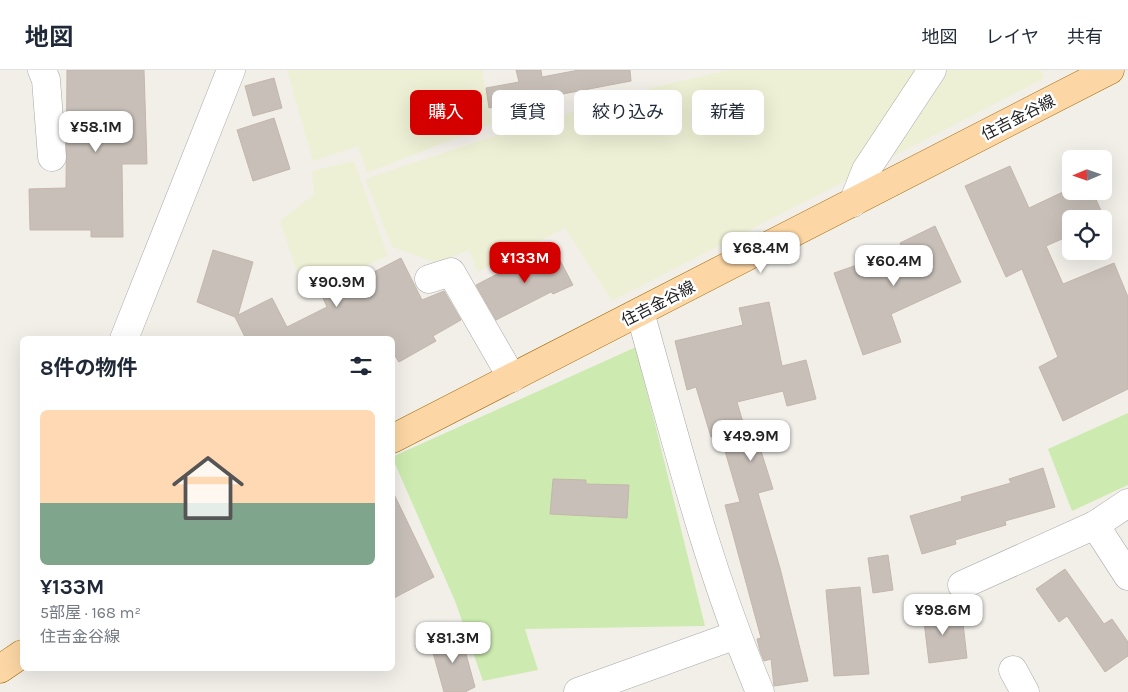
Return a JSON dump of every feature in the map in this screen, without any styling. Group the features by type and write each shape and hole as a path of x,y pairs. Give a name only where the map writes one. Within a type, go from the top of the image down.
{"main road":[{"name":"住吉金谷線","path":"395,437 1110,70"},
{"path":"0,670 20,655"}],"street":[{"path":"42,70 46,80 52,157"},
{"path":"125,336 231,70"},
{"path":"853,203 866,170 932,70"},
{"path":"429,279 451,272 512,378"},
{"path":"640,312 689,489 736,635 760,692"},
{"path":"962,585 1094,526 1128,503"},
{"path":"1094,526 1128,576"},
{"path":"578,692 736,635"}],"green space":[{"path":"287,70 482,70 492,124 482,128 482,90 410,90 410,135 464,135 367,173 358,146 313,161"},
{"path":"728,70 1041,70 1045,78 612,301 565,228 478,272 469,250 437,263 392,247 365,179 497,135 564,135 564,115 574,112 574,135 682,135 682,90 645,90"},
{"path":"354,161 388,256 304,292 280,221 314,194 312,171"},
{"path":"636,347 705,626 525,629 538,670 483,681 455,601 395,464 395,456"},
{"path":"1128,413 1128,485 1072,511 1048,449"}],"building":[{"path":"67,70 144,70 147,164 122,164 123,237 91,237 91,230 30,230 29,189 66,188"},
{"path":"516,70 541,70 542,77 579,70 630,70 631,81 584,90 574,90 574,92 564,94 564,90 492,90 492,107 489,108 486,88 519,82"},
{"path":"274,78 282,108 253,116 245,86"},
{"path":"274,118 290,169 253,181 237,130"},
{"path":"1010,166 1029,208 1062,192 1062,200 1096,200 1101,210 1062,210 1062,239 1046,246 1063,284 1114,263 1128,297 1128,389 1063,421 1039,367 1058,357 1022,269 1006,277 965,186"},
{"path":"935,226 961,282 891,314 901,342 863,355 834,273 903,249 900,243"},
{"path":"553,247 573,285 553,294 551,292 496,320 476,285 505,270 506,274"},
{"path":"213,250 253,262 238,315 272,298 287,327 327,307 319,289 339,280 343,288 401,258 422,300 444,291 461,320 433,336 436,341 399,362 395,356 395,336 244,336 235,317 197,302"},
{"path":"769,302 782,366 806,360 816,399 787,406 783,391 737,402 752,453 761,451 773,489 758,493 780,568 808,681 774,686 771,659 764,661 760,651 757,639 761,638 725,505 740,502 720,434 711,437 696,387 687,390 675,341 743,325 739,308"},
{"path":"1043,468 1055,507 1005,521 1006,525 955,540 956,544 922,554 910,516 962,501 961,497 1011,483 1009,479"},
{"path":"553,479 586,480 586,484 629,485 627,518 550,514"},
{"path":"395,496 434,577 395,597"},
{"path":"888,555 893,590 873,593 868,558"},
{"path":"1065,569 1104,624 1112,619 1128,642 1128,656 1105,672 1067,616 1059,622 1036,589"},
{"path":"860,587 869,674 834,676 826,590"},
{"path":"943,603 945,625 963,623 967,658 929,663 922,605"},
{"path":"460,632 475,687 465,692 444,692 430,642"}]}
